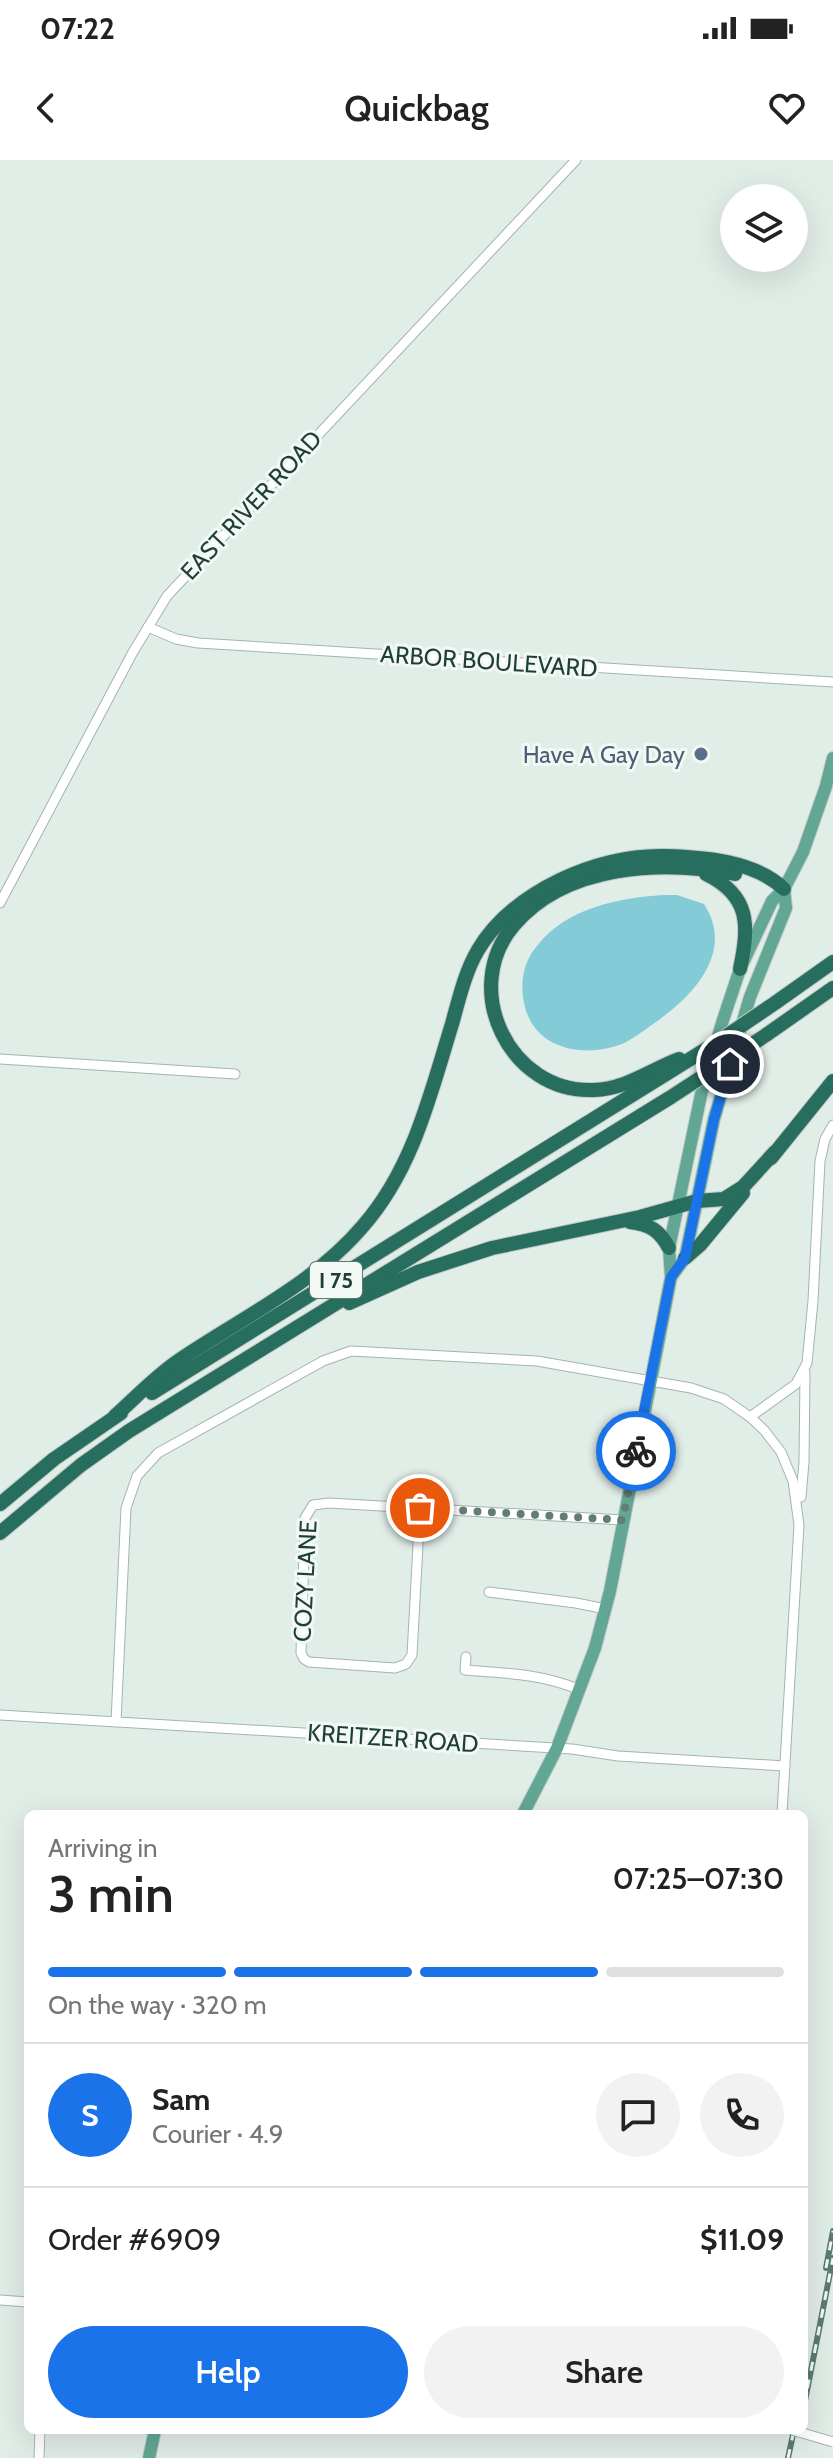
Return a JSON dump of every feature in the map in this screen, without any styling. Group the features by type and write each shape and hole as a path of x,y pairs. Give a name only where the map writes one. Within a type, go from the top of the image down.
{"highway":[{"path":"115,1416 177,1362 307,1278 342,1250 384,1201 420,1127 474,959 500,920 517,906 542,889 585,869 657,856 713,860 738,866 772,878 784,889"},
{"path":"784,889 769,887 733,873 669,865 607,873 550,896 513,926 493,965 489,994 500,1032 515,1057 531,1071 565,1087 592,1090 620,1086 681,1062 716,1043 833,962"},
{"path":"691,867 733,891 742,908 746,934 740,969"},
{"name":"I 75","path":"0,1533 44,1493 169,1405 671,1097 833,988"},
{"name":"I 75","path":"0,1504 54,1459 115,1416 681,1062"},
{"path":"685,1258 700,1245 833,1081"},
{"path":"280,1337 418,1272 492,1248 697,1201 718,1200 736,1193 775,1152"},
{"path":"614,1222 651,1226 669,1248"}],"main road":[{"path":"525,1810 557,1748 580,1690 606,1609 671,1277 669,1248 702,1090 740,969 772,901 784,889 803,852 833,758"},
{"path":"671,1277 685,1258 714,1119 750,997 786,908 784,889"},
{"path":"149,2458 154,2434"}],"street":[{"name":"EAST RIVER ROAD","path":"0,903 160,606 576,160"},
{"name":"ARBOR BOULEVARD","path":"148,627 176,639 198,643 833,682"},
{"path":"0,1059 235,1074"},
{"path":"782,1810 798,1508 804,1462 805,1370 813,1301 820,1161 825,1139 833,1125"},
{"path":"116,1722 126,1508 137,1476 158,1453 323,1361 351,1351 537,1361 691,1388 724,1399 764,1430 781,1452 793,1481 798,1508"},
{"path":"750,1417 788,1391 805,1370"},
{"name":"COZY LANE","path":"329,1503 420,1508 412,1655 401,1667 309,1662 302,1656 305,1518 311,1507 329,1503"},
{"path":"420,1508 623,1520"},
{"path":"489,1592 606,1609"},
{"path":"466,1657 465,1670 532,1676 580,1690"},
{"name":"KREITZER ROAD","path":"0,1715 557,1748 618,1756 785,1766"},
{"path":"0,2300 24,2302"},
{"path":"39,2458 40,2434"},
{"path":"806,2434 833,2442"}],"water":[{"path":"677,895 704,904 713,922 715,940 712,957 694,988 667,1013 622,1044 576,1050 549,1040 538,1031 529,1019 522,988 528,959 537,946 563,922 594,907"}],"railway":[{"path":"826,2268 833,2231"},
{"path":"808,2386 833,2258"},
{"path":"788,2458 793,2434"}],"way so far":[{"path":"420,1508 623,1520 636,1451"}],"place":[{"name":"Have A Gay Day","path":"701,754"}],"route":[{"path":"636,1451 671,1277 685,1258 714,1119 730,1064"}]}
